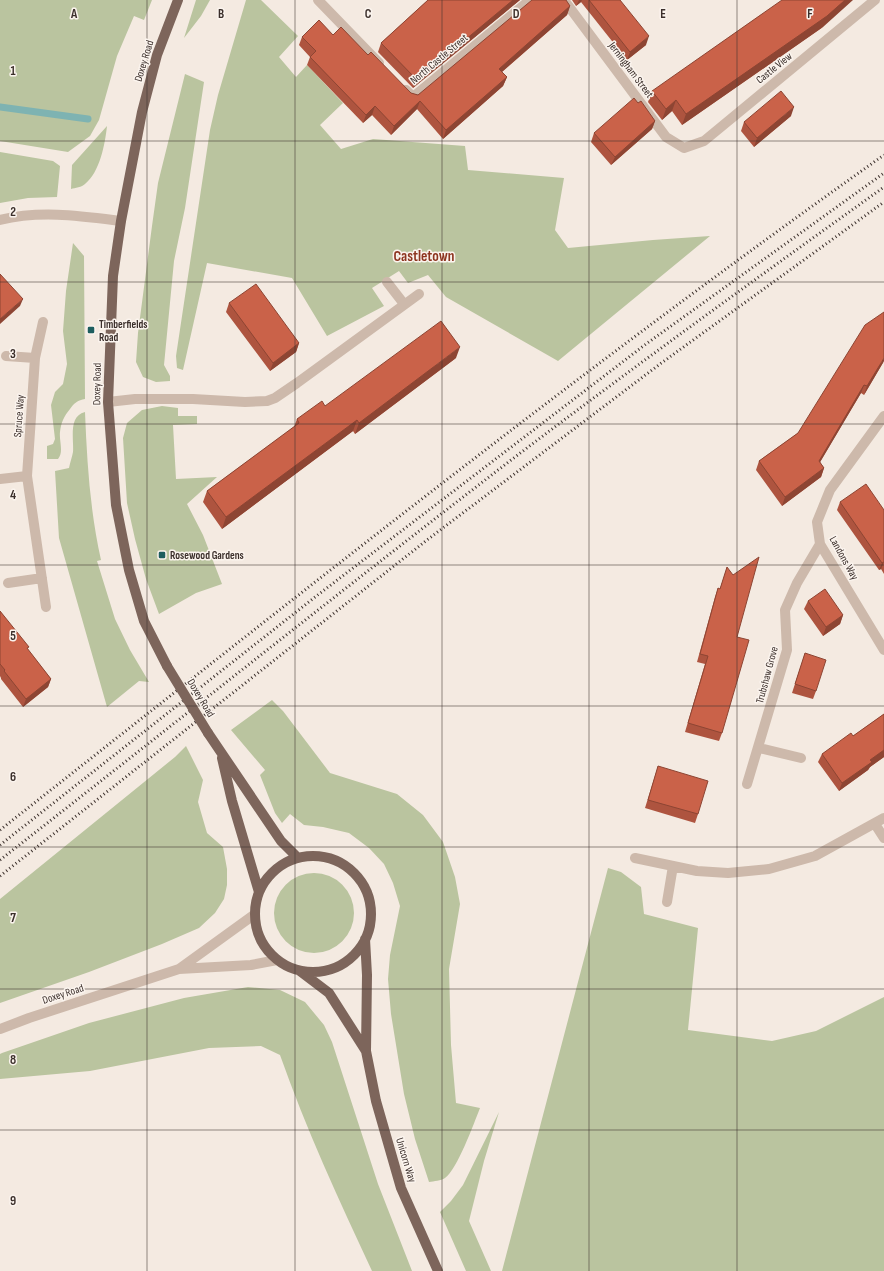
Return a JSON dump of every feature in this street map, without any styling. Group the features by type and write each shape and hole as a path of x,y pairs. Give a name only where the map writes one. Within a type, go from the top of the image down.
{"main road":[{"name":"Doxey Road","path":"178,0 157,55 142,112 121,221 114,276 108,402 116,505 129,570 144,621 168,666 220,752 281,842 298,858"},
{"name":"Doxey Road","path":"220,752 232,801 259,892"},
{"path":"317,856 335,860 351,870 363,885 370,902 370,921 365,939 354,956 338,967 319,972 300,971 288,967 277,960 265,948 257,932 255,914 259,892 266,880 275,870 286,863 298,858 317,856"},
{"name":"Unicorn Way","path":"365,939 367,975 366,1051 376,1101 401,1188 438,1271"},
{"name":"Unicorn Way","path":"300,971 329,994 366,1051"}],"street":[{"path":"318,0 385,68"},
{"name":"North Castle Street","path":"402,85 413,97 530,0"},
{"name":"Jerningham Street","path":"564,0 666,137 684,148"},
{"name":"Castle View","path":"684,148 704,141 875,0"},
{"path":"0,220 28,216 64,214 121,221"},
{"path":"387,282 404,304"},
{"path":"108,402 135,398 245,402 267,401 275,398 297,383 419,294"},
{"name":"Spruce Way","path":"43,322 35,358 27,476 46,607"},
{"path":"6,356 35,358"},
{"name":"Landons Way","path":"884,416 830,490 817,522 820,544 884,650"},
{"path":"0,479 27,476"},
{"name":"Trubshaw Grove","path":"747,784 759,748 787,650 785,610 797,583 820,544"},
{"path":"8,583 42,578"},
{"path":"759,748 801,758"},
{"path":"635,858 697,871 728,873 769,869 815,856 884,818"},
{"path":"875,824 884,838"},
{"path":"667,902 673,866"},
{"name":"Doxey Road","path":"180,969 255,914"},
{"name":"Doxey Road","path":"0,1029 29,1018 180,969 251,965 277,960"}],"green space":[{"path":"0,0 152,0 144,20 134,16 117,56 99,120 90,136 68,152 0,141"},
{"path":"196,0 210,0 201,16 184,38"},
{"path":"246,0 261,0 298,36 279,57 296,77 307,65 343,103 320,125 341,149 373,139 465,146 468,170 564,178 555,230 568,248 710,236 558,361 446,297 428,275 408,283 399,271 372,288 384,306 327,336 292,278 207,263 183,370 177,368 176,356 210,130 218,95"},
{"path":"185,74 204,82 185,208 174,261 164,365 170,376 170,381 156,382 143,377 136,362 138,333 158,183"},
{"path":"107,126 101,157 90,179 84,185 71,189 72,165"},
{"path":"0,152 53,161 60,166 57,197 28,198 0,203"},
{"path":"73,243 84,256 85,399 75,403 63,420 60,432 60,456 58,459 47,459 47,446 53,444 55,439 51,405 55,392 63,384 67,364 63,331 66,291"},
{"path":"162,406 178,408 178,416 197,416 197,424 173,425 176,479 217,477 187,504 203,535 222,584 196,593 159,614 146,579 127,503 123,438 127,423 142,410"},
{"path":"85,412 94,523 101,560 97,561 115,619 130,650 149,682 139,681 107,707 59,538 55,471 69,468 73,452 74,423 80,414"},
{"path":"272,700 283,711 330,773 397,794 423,815 443,842 455,877 460,904 449,969 451,1045 456,1103 480,1108 465,1146 455,1166 442,1180 429,1182 415,1139 404,1094 391,1014 388,979 390,955 400,906 393,883 384,864 369,848 349,833 323,827 304,825 290,814 282,823 275,813 260,775 265,770 231,730"},
{"path":"186,746 203,780 198,802 207,833 223,847 227,869 227,885 224,899 215,913 199,928 162,944 89,972 0,1003 0,899 175,757"},
{"path":"608,868 621,872 641,887 644,914 698,928 688,1030 772,1041 816,1031 884,997 884,1271 502,1271"},
{"path":"306,873 322,873 336,880 347,891 354,905 354,921 351,928 342,941 336,946 322,953 306,953 292,946 281,935 274,921 274,905 281,891 292,880"},
{"path":"248,987 280,990 305,1002 324,1025 332,1042 378,1184 412,1271 372,1271 312,1137 280,1055 261,1046 209,1048 90,1071 0,1079 0,1054 2,1053 89,1023 184,998"},
{"path":"499,1112 484,1161 469,1221 491,1271 466,1271 440,1212 451,1201 463,1185"}],"building":[{"path":"428,0 513,0 417,80 381,43"},
{"path":"532,0 566,0 570,6 499,69 507,77 446,130 420,101 394,126 375,106 366,115 310,57 316,51 302,37 319,20 333,35 341,27 368,55 371,52 411,93 418,95"},
{"path":"589,0 620,0 649,36 630,52"},
{"path":"782,0 845,0 827,16 686,114 676,100 666,109 652,91"},
{"path":"781,91 794,107 757,138 744,122"},
{"path":"634,98 638,103 641,101 655,121 615,157 594,133"},
{"path":"0,274 23,299 0,319"},
{"path":"256,284 299,343 273,363 229,303"},
{"path":"884,312 884,358 867,386 864,385 819,461 824,468 785,497 759,461 798,433 865,325"},
{"path":"441,321 460,347 359,423 357,420 226,517 207,491 299,423 297,419 322,401 325,406"},
{"path":"866,484 884,510 884,562 882,563 840,502"},
{"path":"759,557 737,637 749,640 722,733 688,723 708,656 700,654 718,588 720,589 727,567 733,575"},
{"path":"825,589 843,615 826,627 808,601"},
{"path":"0,611 29,647 27,648 51,679 26,699 0,664"},
{"path":"805,653 826,660 816,691 795,684"},
{"path":"884,714 884,750 870,760 872,762 842,783 822,754 851,733 853,736"},
{"path":"658,766 708,781 698,814 648,800"}],"waterway":[{"path":"0,107 88,119"}],"railway":[{"path":"0,830 328,572 548,402 771,236 884,155"},
{"path":"0,845 319,594 646,344 884,173"},
{"path":"0,860 519,454 700,319 884,187"},
{"path":"0,876 427,540 660,364 884,202"}],"place":[{"name":"Timberfields Road","path":"91,330"},
{"name":"Rosewood Gardens","path":"162,555"}],"district":[{"name":"Castletown","path":"424,256"}]}
